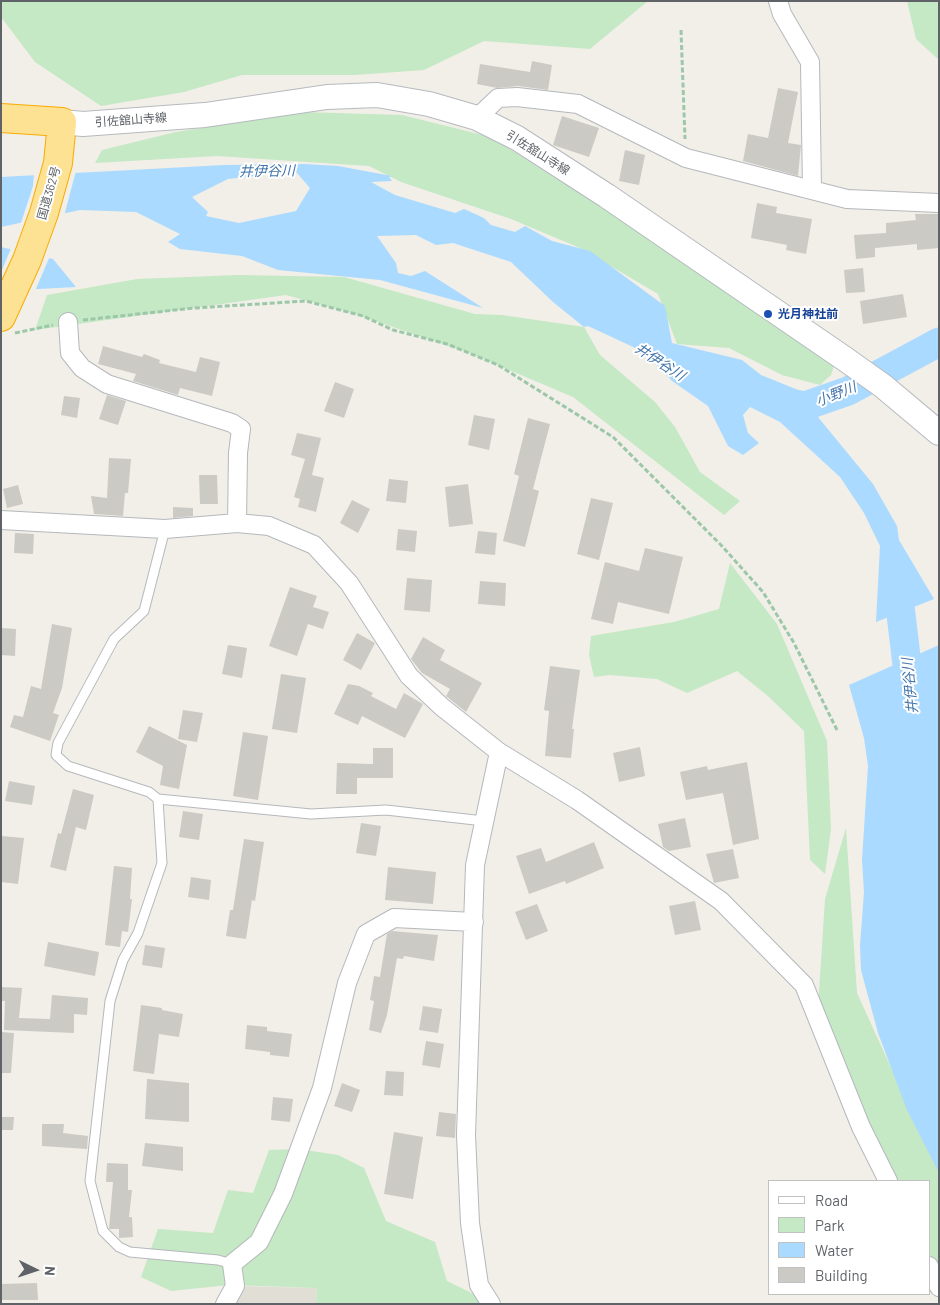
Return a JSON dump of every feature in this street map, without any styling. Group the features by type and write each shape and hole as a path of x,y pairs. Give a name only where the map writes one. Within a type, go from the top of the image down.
{"highway":[{"path":"1,118 61,134"},
{"name":"国道362号","path":"4,322 56,175 61,134"}],"main road":[{"name":"引佐舘山寺線","path":"61,134 83,124 205,115 327,97 377,95 429,104 477,118 518,138 607,196 883,386 939,433"}],"street":[{"path":"778,1 782,14 810,62 812,189"},
{"path":"477,118 498,98 517,97 578,104 686,158 847,199 939,203"},
{"path":"68,322 70,353 82,368 107,384 232,423 241,429 238,454 237,523"},
{"path":"1,520 164,529 237,523 269,526 314,545 350,583 409,676 442,707 499,752 577,800 721,901 804,985 861,1127 888,1180"},
{"path":"491,1304 479,1284 469,1214 466,1134 475,865 499,752"},
{"path":"226,1304 235,1286 232,1264 259,1242 283,1194 322,1088 347,983 366,934 394,918 474,922"},
{"path":"930,1268 939,1287"}],"lane":[{"path":"164,529 144,611 114,639 58,743 56,755 68,766 149,792 158,799 311,814 386,810 484,821"},
{"path":"158,799 162,863 138,933 123,960 110,1001 90,1181 102,1231 119,1247 130,1252 218,1260 232,1264"}],"path":[{"path":"681,30 686,158"},
{"path":"4,322 68,322 194,308 306,301 363,316 393,330 447,344 498,366 613,437 721,545 763,592 794,643 837,730"}],"shaded area":[{"path":"235,1286 317,1288 316,1304 226,1304"}],"green space":[{"path":"1,1 648,1 590,49 484,41 424,70 354,75 242,75 184,92 101,106 35,62 1,17"},
{"path":"907,1 939,1 939,60 916,39"},
{"path":"302,112 402,115 491,137 649,238 834,366 831,375 820,385 782,375 729,348 677,344 658,294 580,248 511,219 401,182 369,166 217,156 95,163 102,150 176,132"},
{"path":"238,275 344,277 475,314 502,315 584,327 600,355 655,402 675,427 700,472 740,501 724,515 573,397 469,353 355,314 286,295 35,330 47,295 137,279"},
{"path":"730,563 777,624 827,741 831,829 825,874 810,860 804,731 769,697 737,671 687,693 657,679 610,675 594,677 589,655 591,636 674,622 719,609"},
{"path":"846,828 857,993 939,1173 939,1296 930,1275 930,1180 890,1180 818,1008 825,899"},
{"path":"299,1149 338,1155 364,1168 386,1221 435,1242 447,1281 494,1304 316,1304 317,1288 229,1285 171,1291 141,1277 158,1229 213,1233 228,1190 253,1193 269,1150"}],"water":[{"path":"305,164 338,166 392,176 389,177 392,181 371,182 395,195 455,213 464,209 484,218 491,225 515,232 525,226 552,241 590,251 665,306 672,343 742,360 761,375 813,396 813,411 873,484 897,526 899,540 934,599 876,622 880,546 864,513 840,477 780,422 750,407 743,415 748,433 759,443 743,455 728,446 708,406 672,381 644,352 588,326 584,327 553,302 511,262 453,243 436,245 416,235 377,236 396,263 398,273 411,276 425,271 483,308 380,280 278,270 242,256 180,249 168,242 180,234 136,212 80,210 1,227 1,177 224,165","holes":["291,172 297,173 310,188 296,211 239,223 206,216 208,212 192,197 228,179"]},
{"path":"1,247 53,259 76,287 1,291"},
{"path":"939,645 939,1173 907,1110 878,1033 861,970 860,945 864,892 862,860 868,766 864,738 849,685"}],"pier":[{"path":"76,171 64,216 20,226 33,186 34,173"},
{"path":"12,246 50,256 35,291 1,293 1,272"}],"building":[{"path":"532,61 552,65 548,90 518,86 497,88 477,84 480,64 530,72"},
{"path":"778,88 798,92 788,143 801,145 798,176 743,161 748,134 768,138"},
{"path":"562,116 599,128 589,157 553,145"},
{"path":"625,150 645,155 639,185 619,181"},
{"path":"757,203 777,207 776,213 812,219 806,254 786,250 787,245 751,238"},
{"path":"915,214 939,214 939,248 917,250 917,244 875,248 875,257 856,259 854,235 886,233 886,223 916,220"},
{"path":"863,268 865,292 846,293 844,270"},
{"path":"903,294 907,317 863,324 860,301"},
{"path":"103,346 142,357 144,354 160,360 159,363 196,372 200,357 220,362 212,396 180,388 178,395 133,381 136,374 98,364"},
{"path":"335,382 354,389 344,418 324,411"},
{"path":"107,395 126,401 118,425 99,419"},
{"path":"64,396 80,398 77,418 61,415"},
{"path":"474,415 495,419 489,450 468,445"},
{"path":"528,418 550,424 533,489 539,491 525,547 503,541 519,476 514,474"},
{"path":"297,433 321,438 312,475 324,478 316,512 298,507 300,499 294,497 305,459 291,455"},
{"path":"109,458 131,459 128,493 125,493 123,516 94,514 91,496 107,498"},
{"path":"199,475 217,475 218,504 200,504"},
{"path":"389,479 408,481 406,503 386,501"},
{"path":"468,484 473,524 449,527 445,487"},
{"path":"18,485 23,504 7,508 3,489"},
{"path":"591,498 613,503 599,560 577,554"},
{"path":"352,500 370,509 358,533 340,523"},
{"path":"173,507 193,508 193,516 173,518"},
{"path":"398,529 417,531 415,552 396,550"},
{"path":"478,531 497,533 495,555 475,553"},
{"path":"15,533 34,534 33,554 14,553"},
{"path":"645,548 683,557 669,614 618,602 613,624 591,619 605,562 639,571"},
{"path":"407,578 432,580 430,612 404,610"},
{"path":"480,581 506,583 505,606 478,604"},
{"path":"290,587 317,596 313,607 329,612 323,629 308,624 297,656 269,646"},
{"path":"52,624 72,628 62,688 53,713 59,715 50,741 10,727 14,715 23,717 31,686 41,689"},
{"path":"1,628 16,629 15,656 1,655"},
{"path":"357,633 375,643 361,670 343,660"},
{"path":"423,637 445,650 440,660 482,683 466,712 446,696 450,689 422,673 411,659"},
{"path":"228,645 247,648 242,678 222,674"},
{"path":"550,666 580,670 572,729 574,729 571,758 545,756 549,711 544,710"},
{"path":"281,674 306,678 297,733 272,729"},
{"path":"348,684 359,686 373,693 371,696 396,709 404,693 423,704 405,738 362,716 358,725 334,714"},
{"path":"183,710 203,713 197,742 178,739"},
{"path":"149,726 187,745 179,789 160,785 163,766 136,752"},
{"path":"243,732 268,736 258,800 233,796"},
{"path":"640,747 645,776 619,782 613,753"},
{"path":"373,748 393,748 393,778 357,778 357,794 336,794 337,763 373,764"},
{"path":"747,762 759,839 733,845 723,793 686,800 680,772 707,766 708,770"},
{"path":"9,781 35,786 32,805 5,801"},
{"path":"73,789 94,795 86,830 76,827 66,871 50,867 58,833 61,834"},
{"path":"183,811 203,814 199,840 179,837"},
{"path":"685,818 691,847 669,851 663,847 658,824"},
{"path":"361,823 381,826 376,856 356,853"},
{"path":"1,836 24,838 18,884 1,882"},
{"path":"244,839 264,842 255,901 252,900 246,939 226,936 230,910 233,910"},
{"path":"594,842 604,868 566,884 565,881 529,894 516,856 541,848 546,862"},
{"path":"733,849 739,878 714,883 706,854"},
{"path":"114,866 132,868 130,899 132,899 128,932 122,931 120,947 105,945"},
{"path":"388,867 436,872 433,904 385,900"},
{"path":"191,877 211,880 209,900 188,897"},
{"path":"695,901 701,930 675,935 669,906"},
{"path":"537,904 548,931 526,940 515,912"},
{"path":"392,931 438,935 434,961 404,956 403,959 397,958 387,1015 381,1033 369,1030 374,1001 370,1000 374,976 380,977 387,934"},
{"path":"48,942 99,952 95,976 44,966"},
{"path":"145,945 165,948 162,968 142,965"},
{"path":"1,987 22,988 19,1018 50,1019 52,995 88,998 87,1015 74,1014 74,1033 4,1030 5,1001 1,1001"},
{"path":"141,1005 183,1014 179,1037 159,1034 154,1074 133,1071"},
{"path":"423,1006 442,1009 438,1033 419,1030"},
{"path":"247,1025 267,1027 267,1031 292,1034 289,1057 270,1055 270,1052 245,1049"},
{"path":"1,1032 14,1033 11,1073 1,1073"},
{"path":"426,1041 444,1044 440,1068 422,1065"},
{"path":"386,1071 404,1072 403,1096 384,1095"},
{"path":"147,1079 189,1083 189,1122 145,1119"},
{"path":"342,1083 360,1090 352,1112 334,1106"},
{"path":"273,1097 293,1099 290,1122 271,1120"},
{"path":"439,1112 456,1114 455,1138 436,1136"},
{"path":"1,1117 14,1117 13,1130 1,1130"},
{"path":"42,1124 64,1124 63,1133 88,1136 87,1149 42,1146"},
{"path":"394,1132 423,1137 413,1199 384,1194"},
{"path":"145,1143 183,1147 183,1171 142,1166"},
{"path":"107,1163 128,1164 128,1190 132,1190 129,1217 132,1217 133,1237 119,1238 119,1229 109,1229 113,1182 106,1182"},
{"path":"37,1283 38,1300 2,1300 2,1284"}],"waterway":[{"name":"小野川","path":"774,400 805,406 848,391 939,342"},
{"name":"井伊谷川","path":"896,573 911,698"}],"place":[{"name":"光月神社前","path":"768,314"}]}
